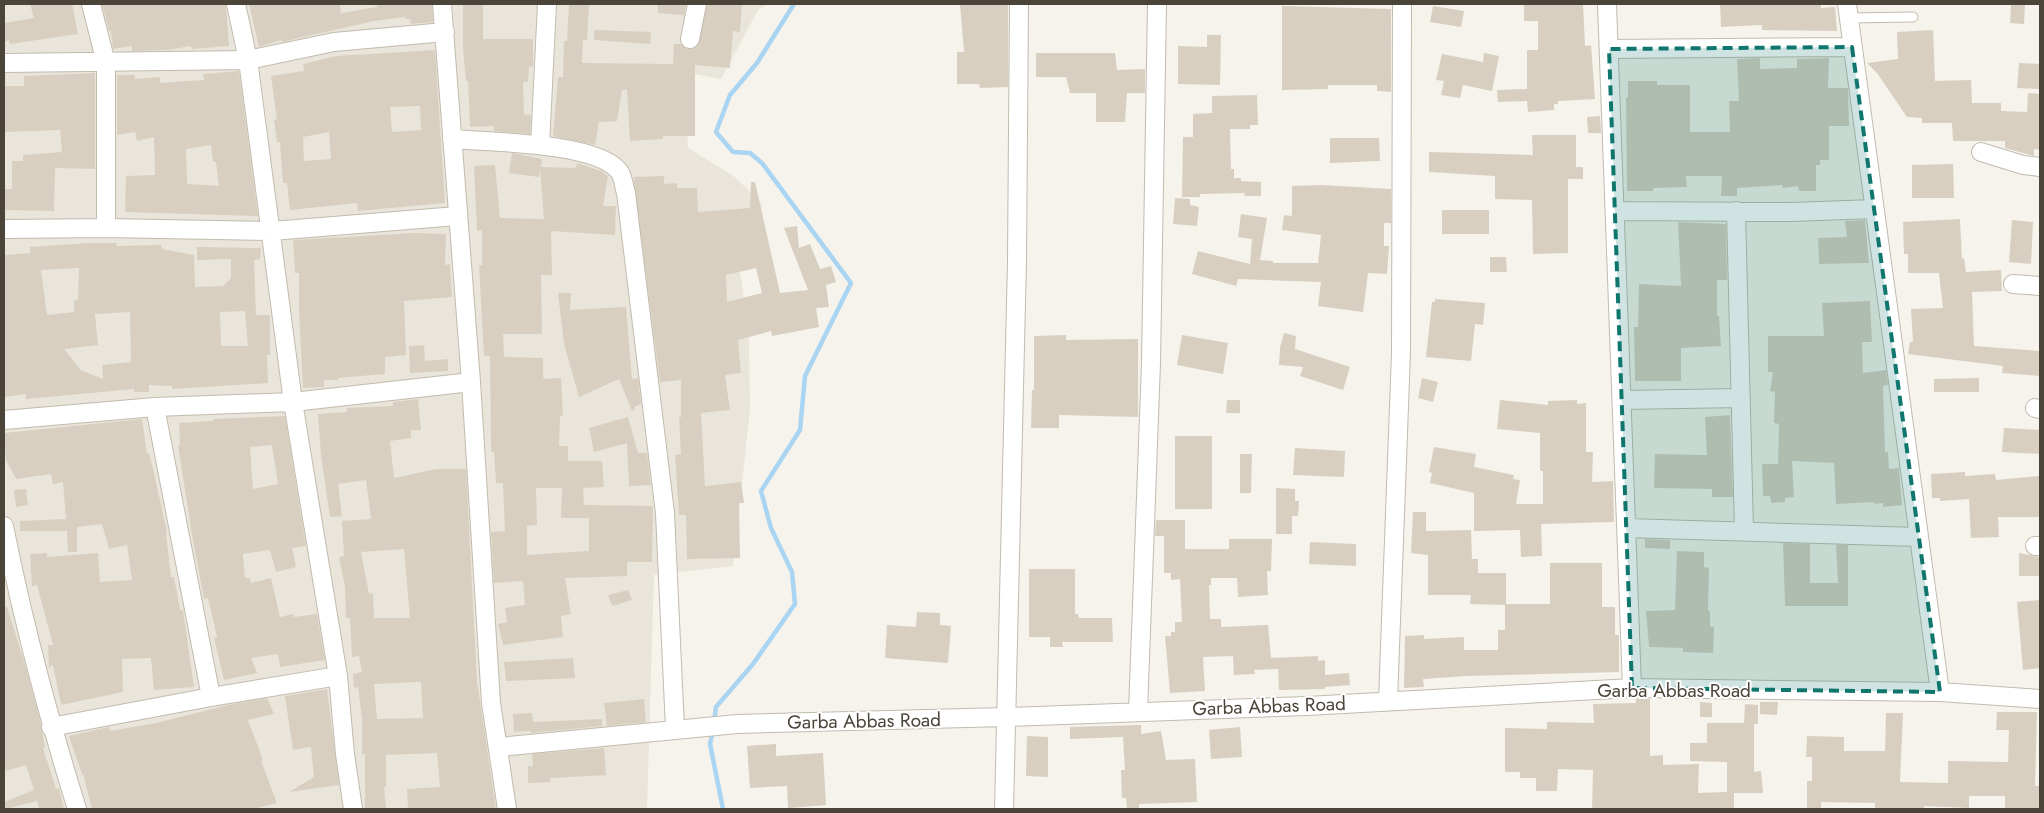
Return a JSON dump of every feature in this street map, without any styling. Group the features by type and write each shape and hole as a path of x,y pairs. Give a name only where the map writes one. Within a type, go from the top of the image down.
{"street":[{"path":"91,4 106,63 106,228"},
{"path":"236,4 248,60 294,402 338,676 345,754 353,809"},
{"path":"442,4 471,382 491,703 507,809"},
{"path":"540,145 547,4"},
{"path":"690,39 697,4"},
{"path":"1004,809 1016,261 1019,4"},
{"path":"1138,712 1151,363 1157,4"},
{"path":"1388,701 1401,353 1402,4"},
{"path":"1607,4 1632,688"},
{"path":"1848,11 1940,692"},
{"path":"4,63 248,60 334,42 445,32"},
{"path":"1608,49 1852,47"},
{"path":"452,139 540,145 600,157 619,171 626,193 664,513 675,730"},
{"path":"1981,152 2023,165 2040,167"},
{"path":"1616,211 1736,210 1791,212 1874,209"},
{"path":"1736,210 1744,532"},
{"path":"4,230 106,228 272,231 457,216"},
{"path":"2013,284 2040,286"},
{"path":"4,420 155,407 294,402 471,382"},
{"path":"1622,400 1741,398"},
{"path":"155,407 211,697"},
{"path":"4,526 9,577 51,727 77,809"},
{"path":"1627,528 1919,537"},
{"path":"51,727 211,697 338,676"},
{"name":"Garba Abbas Road","path":"499,747 598,739 695,727 737,724 1006,718 1307,706 1632,688 1940,692 2040,699"}],"lane":[{"path":"1848,11 1913,17"}],"highlighted area":[{"path":"1852,47 1940,692 1632,688 1609,49"}],"shaded area":[{"path":"4,4 767,4 758,10 721,79 684,72 688,148 735,177 762,204 757,230 737,245 749,342 750,409 733,566 654,575 647,809 4,809"}],"building":[{"path":"30,4 72,4 78,34 10,44 9,40 4,42 4,23 34,18"},
{"path":"102,4 226,4 229,46 192,49 191,46 168,50 132,51 132,46 113,49 111,31 109,31"},
{"path":"249,4 340,4 341,13 377,7 377,4 432,4 433,22 411,24 410,19 405,19 405,17 374,21 282,42 281,40 259,47"},
{"path":"463,4 483,4 483,39 533,39 533,67 529,66 528,82 523,82 524,114 531,115 530,134 494,131 494,126 470,127 468,81 466,81 463,48"},
{"path":"569,4 589,4 587,40 583,40 582,63 673,64 674,44 681,44 688,49 698,46 707,4 742,4 740,32 733,31 730,68 695,65 695,136 663,136 663,139 630,141 627,90 622,90 617,121 599,122 595,145 553,136 558,77 563,77 564,41 567,41"},
{"path":"658,4 686,4 683,19 683,15 658,13"},
{"path":"960,4 1008,4 1008,87 980,88 979,84 957,84 957,52 964,52"},
{"path":"1524,4 1583,4 1585,46 1591,45 1595,99 1558,101 1558,104 1554,104 1554,110 1528,112 1527,101 1498,102 1497,90 1527,89 1527,50 1538,50 1538,21 1524,21"},
{"path":"1720,4 1821,4 1821,8 1835,7 1837,31 1762,30 1762,25 1721,27"},
{"path":"2011,4 2025,4 2024,24 2010,23"},
{"path":"1282,6 1391,9 1391,92 1377,91 1377,85 1328,85 1328,89 1282,90"},
{"path":"1433,6 1464,11 1461,27 1430,22"},
{"path":"594,30 651,32 650,44 594,40"},
{"path":"1933,30 1935,81 1971,80 1972,103 2001,103 2001,111 2027,112 2028,93 2040,94 2040,150 2034,149 2034,156 2005,148 2005,141 1953,141 1952,123 1922,123 1922,118 1907,117 1877,73 1867,63 1898,59 1897,32"},
{"path":"1207,35 1221,35 1220,85 1178,84 1178,46 1207,47"},
{"path":"435,50 445,203 358,211 357,203 290,210 287,183 283,183 280,142 277,142 274,120 277,119 271,76 304,71 303,64 336,56","holes":["420,106 421,130 392,132 390,107","329,132 331,159 304,161 303,137"]},
{"path":"1036,53 1115,53 1117,70 1145,69 1145,93 1127,93 1125,122 1096,122 1096,93 1070,93 1066,77 1036,77"},
{"path":"1484,53 1499,56 1492,91 1463,85 1460,98 1441,95 1444,81 1436,80 1442,54 1483,62"},
{"path":"1760,58 1760,69 1797,68 1797,59 1829,58 1828,88 1848,88 1849,126 1829,126 1829,160 1820,160 1820,165 1816,165 1816,191 1799,191 1798,186 1783,188 1782,185 1737,188 1737,196 1721,196 1722,176 1686,176 1687,187 1653,188 1653,191 1627,191 1626,98 1628,97 1628,81 1657,81 1657,85 1690,85 1690,132 1730,132 1729,101 1739,101 1737,59"},
{"path":"2019,63 2040,64 2039,89 2017,88"},
{"path":"239,71 258,216 125,212 126,176 155,175 154,137 137,141 135,132 117,135 117,75 135,75 135,79 160,77 160,83 204,80 203,74","holes":["211,145 213,162 216,162 219,186 187,184 186,149"]},
{"path":"95,73 95,169 55,168 54,211 4,210 4,189 12,189 12,161 23,161 23,155 62,152 60,130 4,132 4,86 24,86 24,76"},
{"path":"1257,95 1258,125 1250,125 1250,129 1230,129 1231,169 1234,169 1234,178 1241,178 1241,181 1261,182 1261,196 1244,196 1245,193 1200,194 1200,197 1182,197 1183,137 1193,137 1193,114 1212,113 1212,96"},
{"path":"1600,116 1601,133 1588,133 1587,117"},
{"path":"1532,135 1576,135 1576,167 1583,167 1583,179 1568,179 1568,253 1533,254 1532,200 1495,199 1495,176 1429,172 1429,152 1533,155"},
{"path":"1330,138 1379,138 1380,161 1330,163"},
{"path":"512,153 542,159 541,167 576,168 577,163 601,171 608,176 603,206 616,206 615,235 551,231 552,275 541,275 542,334 503,334 504,357 543,358 543,377 546,379 561,378 563,416 560,416 559,446 568,446 568,461 602,461 604,487 583,488 584,505 653,506 652,562 627,562 627,576 565,578 571,614 561,616 563,637 503,645 498,624 507,622 505,608 525,605 523,581 494,583 491,532 505,531 503,483 496,483 494,452 491,452 490,356 484,356 479,265 482,265 482,230 477,231 474,166 495,165 500,218 544,219 540,168 539,177 509,173","holes":["536,488 562,488 561,518 589,518 589,551 527,555 527,526 537,525"]},
{"path":"1953,164 1954,198 1912,198 1912,165"},
{"path":"664,176 664,184 677,183 677,188 697,188 698,212 750,208 751,182 755,182 780,293 808,290 784,228 797,226 799,248 810,244 820,269 831,266 836,282 826,285 829,307 816,308 819,327 772,336 771,331 738,340 741,373 725,375 730,410 701,413 705,486 741,482 744,503 739,503 740,558 687,559 686,515 679,515 675,455 681,454 679,417 681,417 681,380 660,382 634,177","holes":["756,268 762,293 727,302 726,275"]},
{"path":"1321,185 1391,189 1391,223 1384,223 1384,246 1389,246 1387,274 1368,273 1363,312 1318,306 1321,282 1238,279 1236,286 1192,274 1198,251 1250,264 1252,239 1238,237 1241,214 1267,218 1260,260 1273,261 1273,263 1318,263 1321,235 1282,230 1284,215 1292,216 1292,186"},
{"path":"1175,198 1190,199 1190,205 1199,207 1197,226 1173,224"},
{"path":"1442,210 1489,210 1489,234 1442,234"},
{"path":"1960,219 1962,259 1964,258 1966,272 2001,270 2002,291 1972,292 1974,346 2040,351 2040,376 2002,373 2003,366 1908,354 1910,342 1913,342 1911,309 1943,308 1939,273 1908,273 1908,254 1904,254 1903,222"},
{"path":"1865,220 1869,263 1819,264 1818,238 1847,237 1845,221"},
{"path":"2012,220 2033,222 2031,264 2009,262"},
{"path":"1678,222 1726,224 1727,280 1717,280 1717,316 1719,316 1721,346 1681,348 1681,381 1635,381 1634,327 1638,327 1639,284 1681,286"},
{"path":"415,233 446,234 445,265 450,264 452,297 404,301 406,355 385,357 385,374 324,380 324,387 303,388 299,273 295,273 293,240"},
{"path":"88,243 117,243 116,246 161,245 162,249 194,255 195,287 223,286 231,278 231,259 197,260 197,247 261,248 260,259 254,260 256,315 270,315 270,355 267,355 268,383 172,389 172,386 149,385 149,392 134,392 134,389 26,399 26,394 4,397 4,255 30,253 30,247","holes":["79,268 78,299 74,301 74,312 47,315 41,270","245,311 248,346 221,346 220,312","130,312 131,362 102,365 103,379 81,370 64,349 98,345 95,314"]},
{"path":"1490,257 1506,257 1507,272 1490,272"},
{"path":"558,293 571,293 570,310 626,307 632,379 638,378 641,404 634,407 635,410 632,411 619,379 579,397 564,344"},
{"path":"1435,299 1485,303 1483,325 1475,324 1471,361 1426,357 1432,302 1435,302"},
{"path":"1870,301 1872,342 1862,342 1863,373 1886,370 1888,385 1883,386 1885,452 1888,452 1889,469 1899,468 1902,505 1883,507 1883,503 1874,504 1874,502 1836,504 1834,463 1792,461 1794,497 1785,498 1785,502 1771,503 1770,496 1763,496 1762,464 1778,464 1779,424 1774,423 1775,392 1770,391 1773,372 1768,372 1768,336 1824,336 1822,303"},
{"path":"1284,333 1296,336 1295,349 1350,367 1343,390 1300,376 1303,367 1279,365 1280,348"},
{"path":"1066,335 1066,340 1138,339 1138,417 1059,415 1059,428 1031,428 1032,390 1034,390 1034,336"},
{"path":"1182,335 1228,343 1223,374 1177,365"},
{"path":"424,345 425,361 448,359 448,371 410,373 409,346"},
{"path":"1422,378 1438,382 1433,402 1418,398"},
{"path":"1979,378 1979,392 1934,392 1934,379"},
{"path":"418,399 421,430 411,430 411,438 390,441 394,478 436,469 466,469 477,681 496,809 408,809 407,789 440,787 437,753 386,755 386,787 384,787 386,809 365,809 365,754 362,754 362,718 358,687 354,688 353,674 362,672 359,656 352,657 350,618 346,618 345,587 339,557 344,556 342,521 371,519 366,480 338,484 342,516 330,517 321,455 318,414 347,412 347,408 393,406 393,402","holes":["404,549 410,618 374,618 373,593 369,594 361,552","421,682 423,718 377,719 374,684"]},
{"path":"1227,400 1240,400 1240,413 1226,413"},
{"path":"1500,400 1548,405 1548,401 1577,400 1577,404 1586,403 1586,452 1593,452 1592,482 1613,481 1614,522 1541,524 1542,556 1521,557 1520,530 1474,531 1474,493 1430,483 1432,473 1429,472 1434,447 1476,454 1474,467 1514,475 1513,479 1520,480 1516,504 1543,504 1543,471 1540,471 1540,433 1497,429"},
{"path":"1730,415 1733,497 1712,497 1712,489 1654,488 1655,454 1707,455 1705,417"},
{"path":"285,416 306,546 292,548 296,567 276,572 270,550 243,554 245,578 250,578 251,583 271,578 280,617 293,614 294,617 317,614 325,660 280,667 278,654 251,658 257,673 224,680 214,638 217,637 208,598 204,599 178,445 180,445 179,423 213,421 213,419","holes":["272,445 278,484 253,489 250,447"]},
{"path":"628,417 638,453 647,453 651,485 629,486 627,443 594,452 589,428"},
{"path":"142,419 147,454 149,453 167,532 171,577 174,577 180,610 183,610 194,687 154,690 151,658 122,659 123,692 61,705 53,665 48,668 47,666 49,667 48,645 53,645 37,585 32,586 30,554 47,553 47,557 98,553 100,582 132,580 127,545 109,549 102,524 77,527 77,552 68,552 67,531 20,531 20,521 66,519 63,482 53,484 51,474 16,479 6,460 4,433"},
{"path":"2004,428 2040,430 2040,454 2002,452"},
{"path":"1175,436 1212,436 1212,509 1175,509"},
{"path":"1295,448 1345,451 1344,477 1293,475"},
{"path":"1240,454 1252,454 1251,493 1240,493"},
{"path":"1965,472 1965,476 1995,474 1996,480 2039,476 2040,517 1998,517 1999,537 1971,538 1969,499 1940,501 1940,498 1932,498 1931,474"},
{"path":"1276,488 1295,489 1295,501 1299,501 1298,516 1292,516 1292,534 1276,534"},
{"path":"26,489 28,505 16,507 14,490"},
{"path":"1413,512 1426,512 1426,531 1471,530 1472,559 1478,559 1478,573 1506,573 1506,604 1550,604 1550,563 1602,563 1602,607 1615,607 1615,635 1619,635 1619,672 1423,679 1424,687 1404,688 1405,636 1424,635 1424,639 1464,637 1464,650 1498,650 1498,630 1505,630 1505,605 1470,604 1471,595 1428,595 1428,555 1411,553"},
{"path":"1156,520 1185,520 1185,549 1229,549 1229,539 1272,539 1271,571 1267,571 1268,595 1238,597 1237,578 1211,578 1211,585 1209,585 1210,619 1221,619 1221,627 1268,625 1271,658 1318,656 1318,661 1325,660 1325,675 1349,673 1350,685 1325,687 1325,689 1279,690 1278,669 1254,670 1255,674 1234,675 1233,656 1203,657 1205,691 1170,693 1165,636 1171,636 1171,632 1175,632 1175,622 1182,622 1180,579 1171,580 1171,573 1164,573 1164,536 1155,536"},
{"path":"1645,539 1670,540 1670,549 1645,548"},
{"path":"1310,542 1356,544 1356,566 1309,564"},
{"path":"1783,543 1810,544 1810,583 1838,583 1836,545 1848,545 1848,606 1785,606"},
{"path":"1677,551 1704,552 1704,567 1709,568 1708,611 1710,611 1710,626 1714,627 1713,653 1683,652 1683,648 1649,647 1646,611 1675,610"},
{"path":"2019,553 2040,557 2040,576 2019,576"},
{"path":"1029,569 1075,569 1075,614 1078,614 1079,618 1112,618 1113,642 1062,642 1063,647 1050,647 1050,637 1029,637"},
{"path":"628,590 632,600 612,606 608,595"},
{"path":"2040,600 2040,668 2023,670 2017,602"},
{"path":"4,607 7,607 24,661 40,719 45,748 43,748 56,789 59,788 64,809 39,809 37,801 6,809 4,802 34,790 26,765 6,771 4,765"},
{"path":"917,612 940,613 940,625 951,626 948,663 885,658 887,625 916,627"},
{"path":"573,658 575,678 506,681 504,662"},
{"path":"327,689 339,785 289,792 314,777 311,747 293,750 285,696"},
{"path":"267,698 274,714 248,720 277,803 253,809 92,809 83,774 69,736 109,727 110,731 156,723 228,705"},
{"path":"644,699 646,722 607,726 604,703"},
{"path":"1636,699 1650,699 1650,756 1663,755 1663,765 1699,764 1698,793 1727,792 1727,762 1690,761 1690,743 1707,743 1707,723 1744,723 1745,704 1758,705 1758,724 1754,724 1754,772 1761,771 1763,793 1734,793 1734,809 1592,809 1593,770 1558,769 1557,791 1536,791 1536,778 1520,778 1520,772 1505,772 1505,728 1547,729 1547,722 1594,723 1593,704 1636,703"},
{"path":"1700,702 1712,703 1712,717 1700,717"},
{"path":"1760,702 1778,702 1777,715 1760,714"},
{"path":"1997,712 2037,712 2035,786 2040,786 2040,809 2005,809 2005,796 1969,796 1969,808 1924,806 1924,809 1875,809 1875,803 1821,802 1821,809 1807,809 1807,781 1812,781 1812,757 1806,757 1807,736 1844,737 1844,751 1885,751 1886,713 1903,713 1900,782 1948,783 1948,761 2008,762 2009,730 1996,730"},
{"path":"532,713 533,722 602,719 602,726 531,733 530,731 514,732 513,714"},
{"path":"1141,725 1141,734 1161,731 1166,760 1195,759 1197,802 1139,804 1139,808 1127,808 1126,798 1122,798 1121,770 1125,770 1123,737 1070,739 1070,727"},
{"path":"1240,727 1242,757 1211,759 1209,730"},
{"path":"1027,736 1048,737 1048,777 1026,776"},
{"path":"776,744 776,756 823,753 826,805 788,808 787,786 750,788 747,746"},
{"path":"604,748 606,775 550,778 551,782 528,783 528,766 533,766 532,754"}],"waterway":[{"path":"714,722 716,707 753,664 795,604 792,572 771,528 761,491 800,430 805,376 851,283 762,163 750,153 733,152 716,132 730,95 757,63 794,4"},
{"path":"713,730 710,744 723,809"}]}
